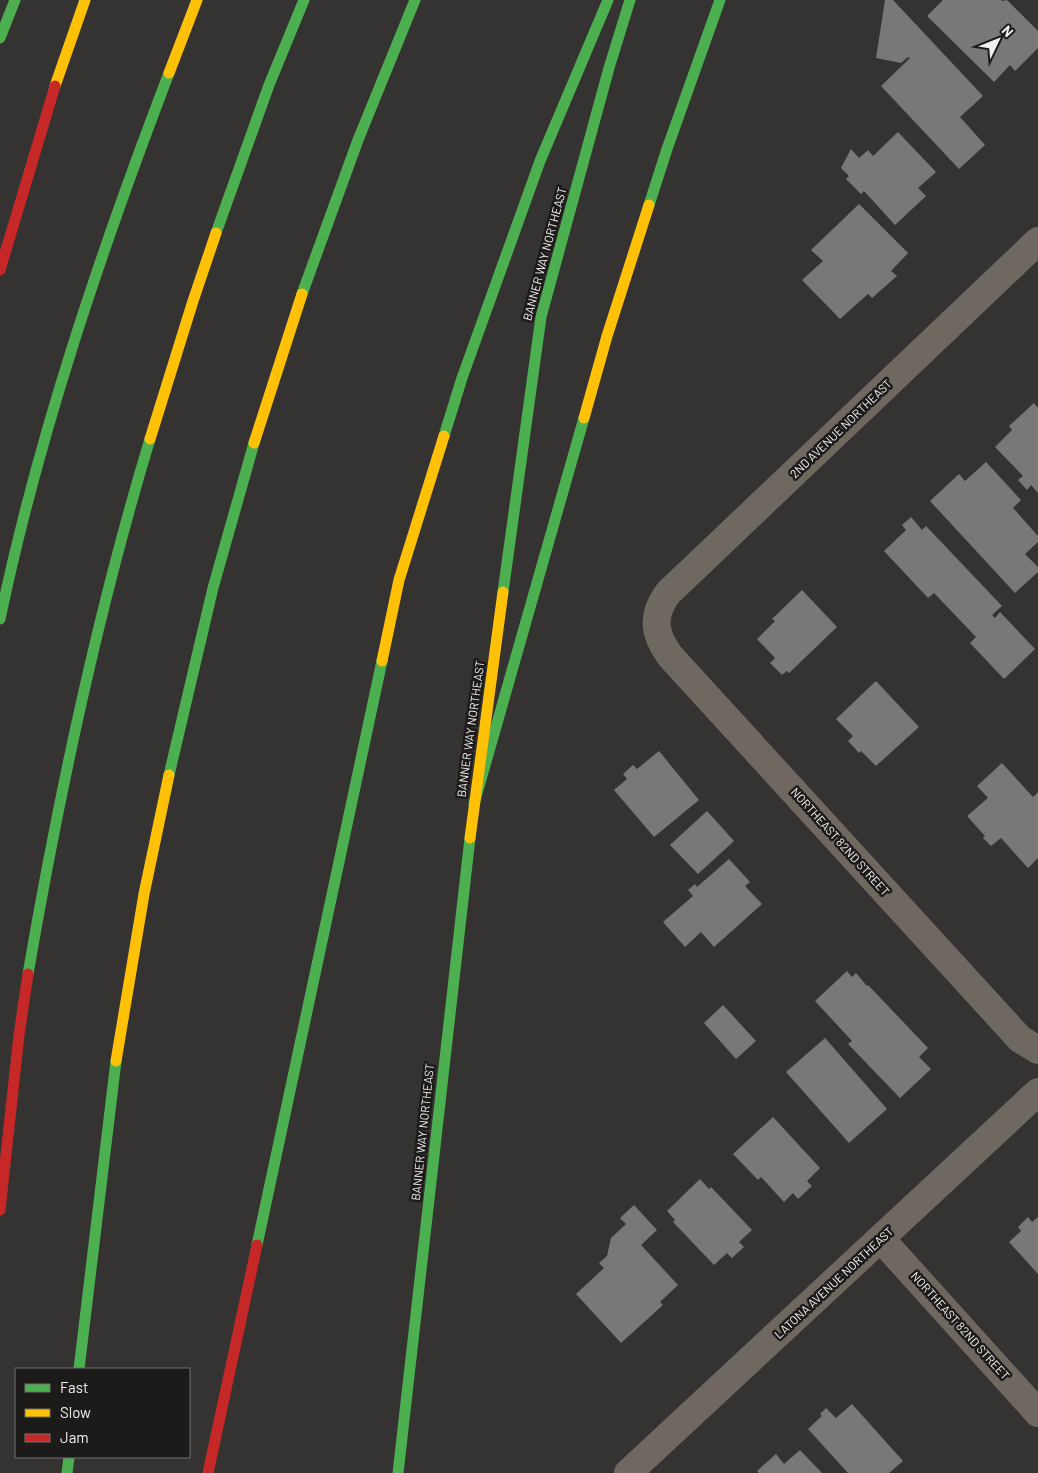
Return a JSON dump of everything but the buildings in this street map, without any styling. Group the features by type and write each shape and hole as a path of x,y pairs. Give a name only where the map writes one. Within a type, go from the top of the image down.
{"main road":[{"path":"0,38 15,0"},
{"path":"0,270 47,108 85,0"},
{"path":"0,619 11,566 52,415 98,266 150,119 197,0"},
{"path":"0,1210 20,1033 45,882 74,732 109,584 150,437 195,292 246,148 304,0"},
{"path":"80,1368 118,1049 144,894 176,740 213,588 256,437 304,288 358,140 415,0"},
{"path":"208,1473 399,580 478,332 540,161 608,0"},
{"name":"BANNER WAY NORTHEAST","path":"398,1473 474,804 541,317 609,68 630,0"},
{"path":"474,804 607,336 667,149 720,0"},
{"path":"67,1473 69,1458"}],"street":[{"name":"2ND AVENUE NORTHEAST","path":"656,624 657,612 668,592 1038,241"},
{"name":"NORTHEAST 82ND STREET","path":"656,624 658,635 670,656 1020,1039 1038,1050"},
{"name":"LATONA AVENUE NORTHEAST","path":"628,1473 1038,1092"},
{"name":"NORTHEAST 82ND STREET","path":"881,1239 1038,1413"}],"traffic: fast":[{"path":"0,38 15,0"},
{"path":"216,233 269,85 304,0"},
{"path":"302,294 358,140 415,0"},
{"path":"444,436 462,378 540,161 608,0"},
{"path":"503,592 541,317 609,68 630,0"},
{"path":"649,205 720,0"},
{"path":"0,619 33,480 74,343 119,207 169,73"},
{"path":"474,804 584,418"},
{"path":"28,974 66,772 96,638 150,439"},
{"path":"169,775 213,588 254,443"},
{"path":"257,1245 382,661"},
{"path":"398,1473 470,838"},
{"path":"79,1368 116,1061"},
{"path":"67,1473 69,1458"}],"traffic: slow":[{"path":"55,86 85,0"},
{"path":"169,73 197,0"},
{"path":"584,418 607,336 649,205"},
{"path":"150,439 216,233"},
{"path":"254,443 302,294"},
{"path":"382,661 399,580 444,436"},
{"path":"470,838 503,592"},
{"path":"116,1061 144,894 169,775"}],"traffic: jam":[{"path":"0,270 55,86"},
{"path":"0,1210 19,1035 28,974"},
{"path":"208,1473 257,1245"}]}
